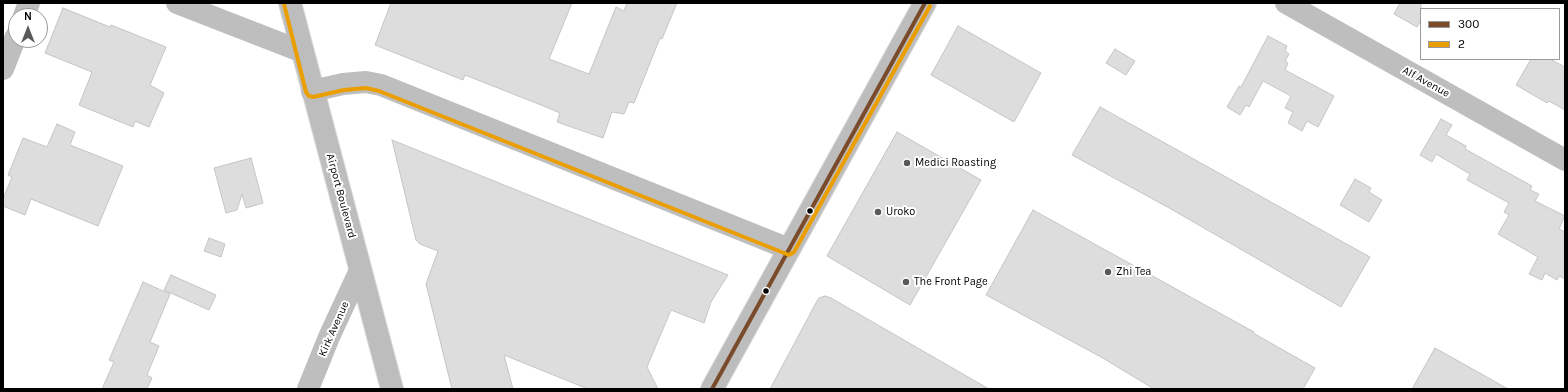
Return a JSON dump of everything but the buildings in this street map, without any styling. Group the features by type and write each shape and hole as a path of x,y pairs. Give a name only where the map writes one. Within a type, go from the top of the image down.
{"main road":[{"name":"Airport Boulevard","path":"290,3 312,91 392,389"},
{"path":"712,389 925,3"}],"street":[{"path":"177,3 303,52"},
{"name":"Alf Avenue","path":"1286,3 1565,160"},
{"path":"3,69 11,48"},
{"path":"312,91 343,84 366,82 381,85 789,249"},
{"name":"Kirk Avenue","path":"308,389 329,337 360,270"}],"transit line":[{"name":"300","path":"712,389 925,3"},
{"name":"2","path":"284,4 306,92 309,96 313,97 344,90 366,88 379,91 789,255 794,252 930,6"}],"place":[{"name":"Medici Roasting","path":"907,163"},
{"name":"Uroko","path":"878,212"},
{"name":"Zhi Tea","path":"1108,272"},
{"name":"The Front Page","path":"906,282"}]}
